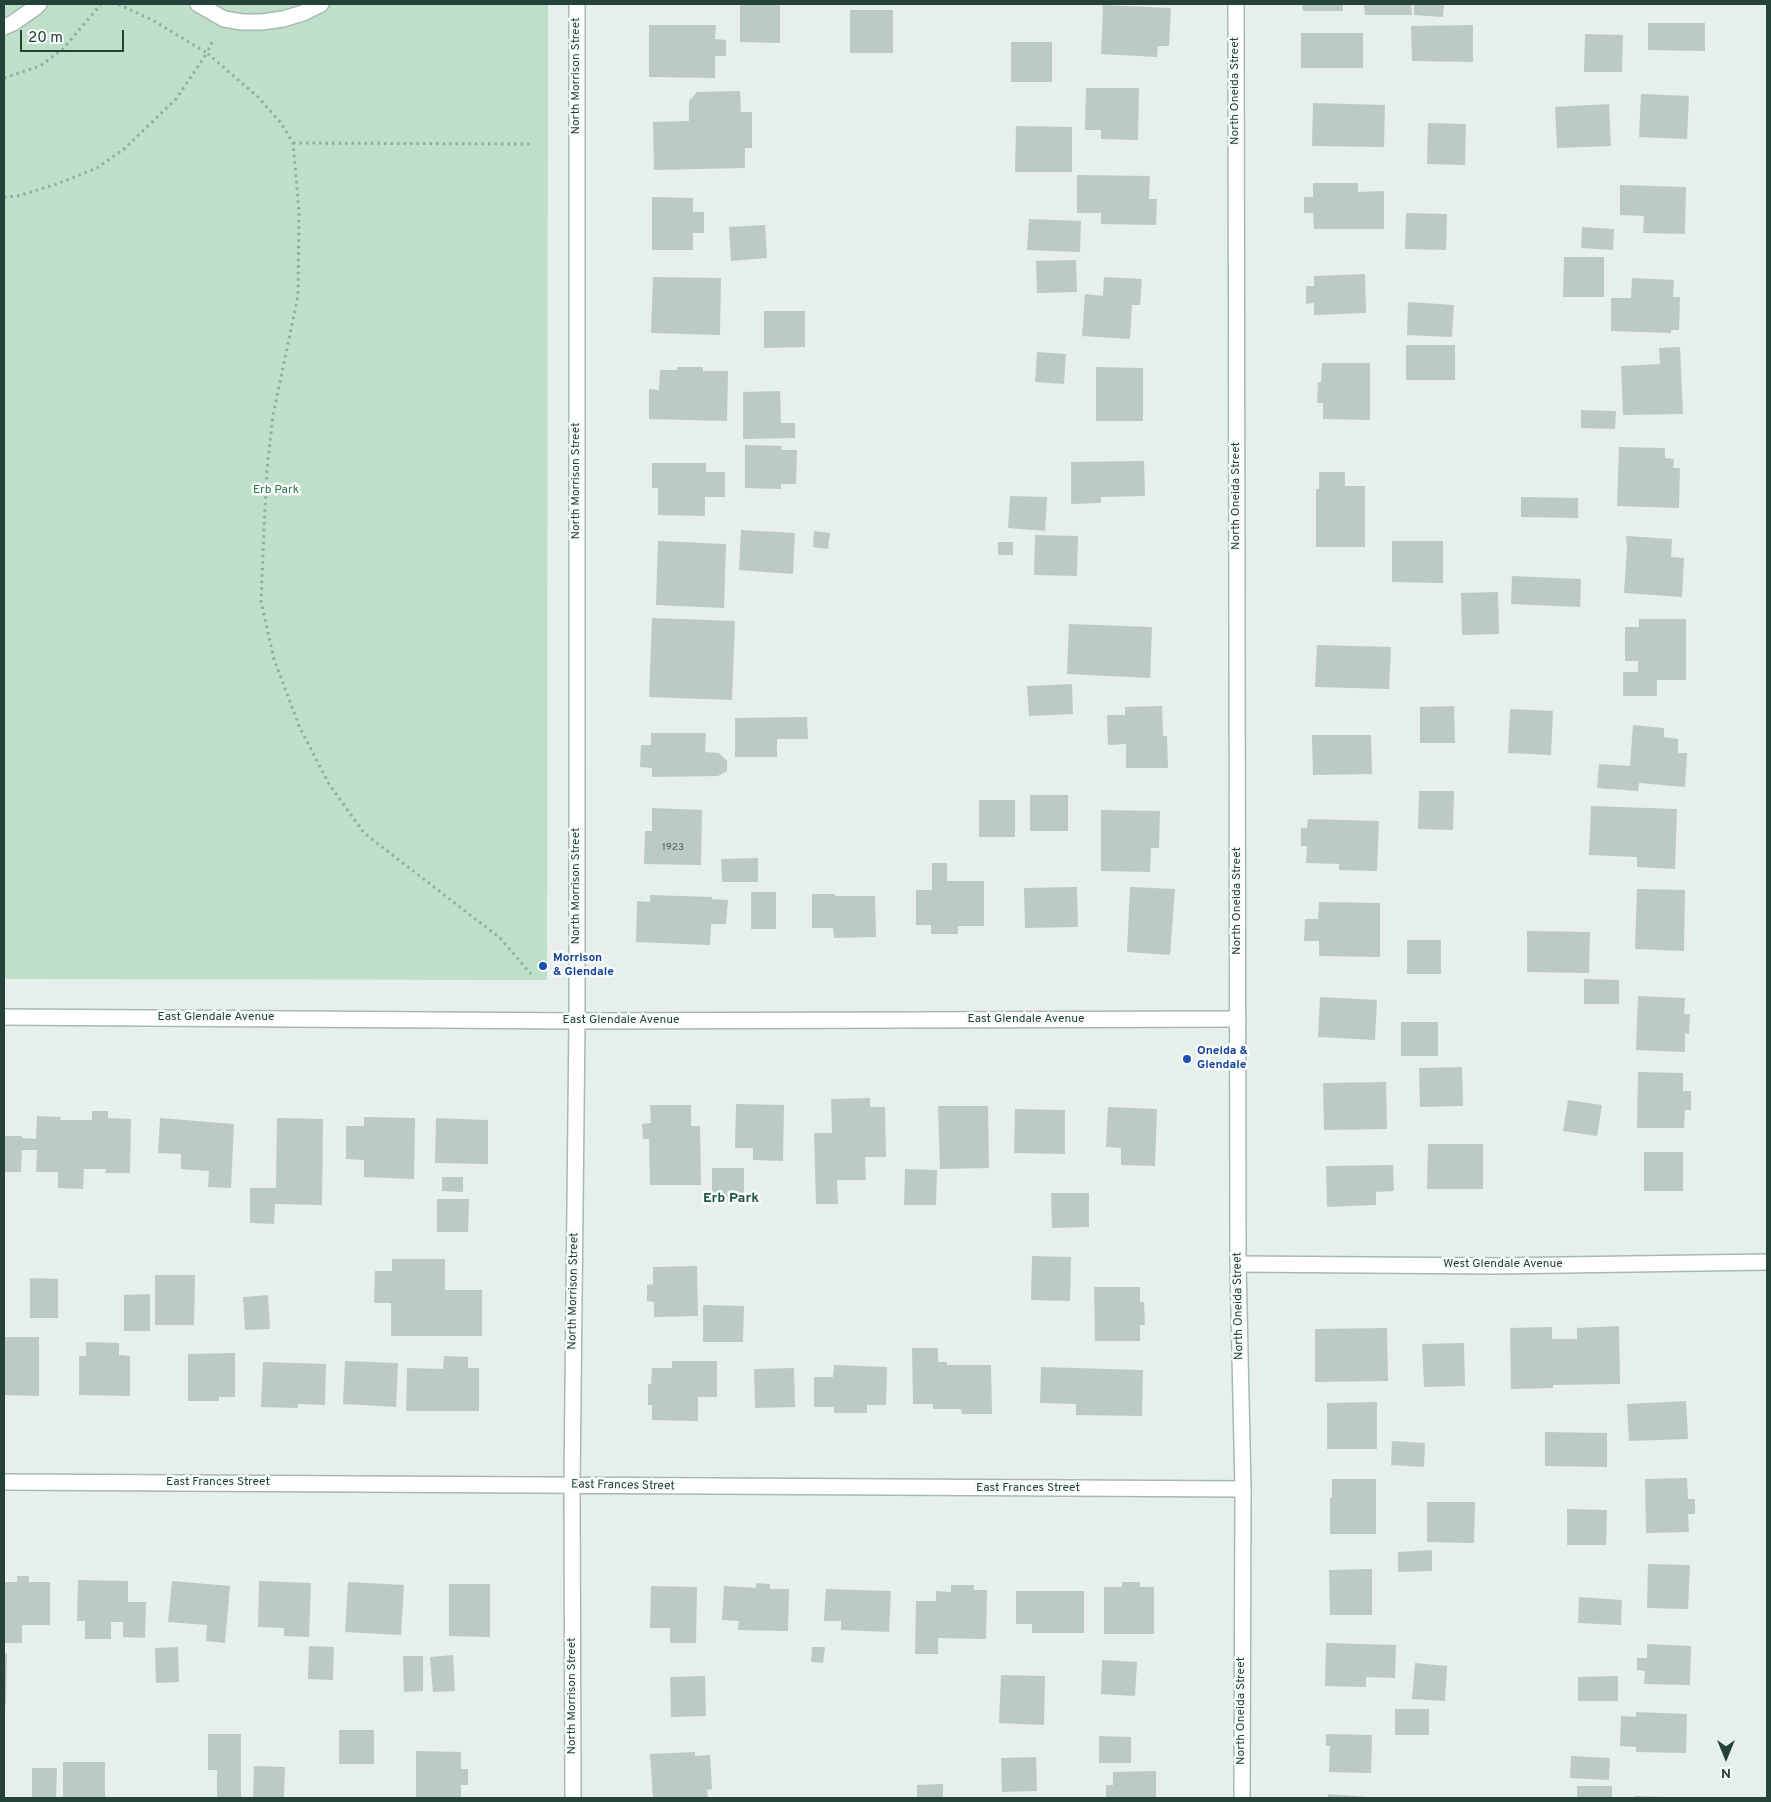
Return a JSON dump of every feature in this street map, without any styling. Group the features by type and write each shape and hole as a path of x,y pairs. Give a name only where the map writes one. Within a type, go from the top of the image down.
{"street":[{"path":"4,27 13,23 39,4"},
{"path":"198,4 224,19 242,22 283,19 303,13 321,4"},
{"name":"North Morrison Street","path":"573,1798 572,1485 577,1021 577,4"},
{"name":"North Oneida Street","path":"1236,4 1238,1264 1243,1489 1242,1798"},
{"name":"East Glendale Avenue","path":"4,1016 577,1021 1238,1019"},
{"name":"West Glendale Avenue","path":"1238,1264 1495,1266 1767,1262"},
{"name":"East Frances Street","path":"4,1482 1243,1489"}],"path":[{"path":"4,78 40,66 63,49 101,4"},
{"path":"118,4 154,21 207,53 258,97 281,123 293,143 299,211 298,296 273,415 267,470 261,602 274,660 299,726 329,784 364,833 500,938 531,974"},
{"path":"4,197 18,196 57,184 97,168 124,149 176,98 207,53 224,19"},
{"path":"293,143 530,144"}],"green space":[{"name":"Erb Park","path":"4,4 548,4 547,980 4,979"}],"building":[{"path":"740,4 780,4 780,43 740,42"},
{"path":"1302,4 1343,4 1343,11 1303,11"},
{"path":"1364,4 1411,4 1412,15 1365,15"},
{"path":"1414,4 1444,4 1443,17 1414,15"},
{"path":"1103,5 1171,8 1169,46 1158,46 1157,57 1101,54"},
{"path":"850,10 893,10 893,53 850,53"},
{"path":"1648,23 1705,23 1705,51 1648,50"},
{"path":"649,25 716,25 715,39 726,40 726,56 715,56 715,78 649,77"},
{"path":"1473,25 1473,62 1412,61 1411,26"},
{"path":"1301,33 1363,33 1363,68 1301,68"},
{"path":"1585,34 1623,35 1622,72 1584,72"},
{"path":"1011,42 1052,42 1052,82 1011,82"},
{"path":"1086,88 1139,88 1138,140 1101,139 1101,130 1085,130"},
{"path":"740,91 741,112 752,112 752,148 745,148 745,168 654,170 653,122 689,121 689,101 697,92"},
{"path":"1641,94 1689,96 1687,139 1639,137"},
{"path":"1313,103 1385,105 1384,147 1312,146"},
{"path":"1609,104 1611,146 1557,148 1555,107"},
{"path":"1428,123 1466,124 1465,165 1427,164"},
{"path":"1016,126 1072,127 1072,172 1015,172"},
{"path":"1077,175 1150,176 1149,199 1157,199 1156,225 1101,224 1101,213 1077,213"},
{"path":"1313,183 1358,183 1358,192 1384,191 1384,229 1314,229 1313,213 1304,213 1304,197 1313,197"},
{"path":"1620,185 1686,187 1685,234 1643,233 1644,216 1620,215"},
{"path":"652,197 693,198 693,212 704,212 704,233 693,233 693,250 652,250"},
{"path":"1406,213 1447,214 1446,250 1405,249"},
{"path":"1029,219 1081,221 1080,252 1027,250"},
{"path":"765,225 767,258 731,261 729,227"},
{"path":"1582,227 1614,229 1613,250 1581,248"},
{"path":"1564,257 1604,257 1604,297 1563,297"},
{"path":"1076,260 1077,292 1037,293 1036,261"},
{"path":"1365,274 1366,313 1314,315 1314,303 1306,304 1306,286 1314,286 1314,276"},
{"path":"653,277 721,278 720,335 651,333"},
{"path":"1104,277 1142,279 1140,305 1132,305 1130,339 1082,336 1085,294 1103,296"},
{"path":"1632,278 1674,280 1673,297 1680,297 1679,330 1671,330 1671,333 1611,331 1611,298 1631,298"},
{"path":"1408,302 1454,305 1452,337 1407,335"},
{"path":"764,311 805,311 805,347 764,348"},
{"path":"1406,345 1455,345 1455,380 1406,380"},
{"path":"1680,347 1683,414 1623,415 1621,366 1660,364 1659,348"},
{"path":"1037,352 1066,354 1064,384 1035,382"},
{"path":"1322,363 1370,363 1370,420 1323,419 1323,403 1317,403 1318,382 1321,382"},
{"path":"677,367 703,367 703,371 728,371 727,421 649,419 649,389 659,390 660,370 677,370"},
{"path":"1096,367 1143,368 1143,421 1096,421"},
{"path":"780,391 781,423 795,423 795,438 743,439 743,392"},
{"path":"1581,410 1616,411 1615,429 1581,428"},
{"path":"745,445 782,446 781,450 797,450 796,484 781,484 781,489 745,488"},
{"path":"1619,447 1665,448 1665,458 1674,459 1673,468 1680,468 1679,508 1617,506"},
{"path":"1144,461 1145,496 1101,497 1101,503 1071,504 1071,462"},
{"path":"652,463 706,463 706,472 725,472 725,497 705,497 705,516 658,515 658,488 652,488"},
{"path":"1319,472 1345,472 1345,486 1365,486 1365,547 1316,547 1316,489 1319,489"},
{"path":"1010,496 1047,497 1045,531 1008,528"},
{"path":"1521,497 1578,498 1578,518 1521,517"},
{"path":"741,530 795,533 793,574 739,570"},
{"path":"814,531 830,533 828,549 813,547"},
{"path":"1035,535 1078,536 1077,576 1034,575"},
{"path":"1626,536 1672,539 1671,557 1684,558 1682,597 1624,593"},
{"path":"658,541 726,544 724,608 656,605"},
{"path":"1392,541 1443,541 1443,583 1392,582"},
{"path":"998,542 1013,542 1013,555 998,555"},
{"path":"1512,576 1581,579 1580,607 1511,604"},
{"path":"1498,592 1499,634 1462,635 1461,593"},
{"path":"652,618 735,621 732,700 649,697"},
{"path":"1639,619 1686,619 1686,680 1657,680 1657,696 1623,696 1623,672 1638,672 1638,661 1625,661 1625,627 1639,627"},
{"path":"1069,624 1152,627 1150,678 1067,674"},
{"path":"1317,645 1391,647 1389,689 1315,687"},
{"path":"1072,684 1073,714 1029,716 1027,686"},
{"path":"1162,706 1163,736 1167,736 1168,768 1126,768 1126,744 1108,745 1107,715 1125,715 1125,707"},
{"path":"1454,706 1455,743 1420,743 1420,707"},
{"path":"1510,709 1553,711 1551,755 1508,753"},
{"path":"807,717 808,739 777,739 777,757 735,757 735,718"},
{"path":"1633,725 1664,728 1664,737 1678,739 1678,753 1687,753 1685,787 1639,783 1638,791 1597,788 1599,764 1630,766"},
{"path":"651,733 706,733 705,752 719,753 727,761 727,771 718,776 652,777 652,768 640,767 641,745 651,745"},
{"path":"1312,735 1371,735 1372,774 1313,775"},
{"path":"1419,791 1454,791 1453,830 1418,829"},
{"path":"1030,795 1068,795 1068,831 1030,831"},
{"path":"979,800 1015,800 1015,837 979,837"},
{"path":"1591,806 1677,809 1675,869 1637,867 1637,857 1589,855"},
{"path":"652,808 702,810 701,865 644,864 645,831 652,831"},
{"path":"1101,810 1160,811 1159,848 1151,848 1150,872 1101,871"},
{"path":"1308,819 1379,821 1377,871 1339,870 1339,864 1306,863 1307,846 1301,846 1301,828 1307,828"},
{"path":"758,858 758,882 722,882 721,859"},
{"path":"932,863 947,863 947,881 984,881 984,926 958,926 958,934 931,934 931,925 916,925 916,890 932,890"},
{"path":"1077,887 1078,927 1025,928 1024,888"},
{"path":"1130,887 1175,889 1170,955 1127,952"},
{"path":"1637,889 1685,890 1684,951 1635,949"},
{"path":"751,892 776,892 776,929 751,929"},
{"path":"812,894 875,896 876,937 834,938 833,928 812,928"},
{"path":"650,895 712,897 712,899 728,900 726,924 711,924 710,945 636,942 637,901 650,902"},
{"path":"1319,902 1380,903 1380,957 1319,956 1319,941 1304,941 1305,919 1318,919"},
{"path":"1527,931 1590,932 1589,973 1527,972"},
{"path":"1407,940 1441,940 1441,974 1407,974"},
{"path":"1584,979 1619,980 1619,1004 1584,1004"},
{"path":"1638,996 1685,998 1684,1014 1690,1014 1689,1034 1685,1033 1685,1052 1636,1050"},
{"path":"1320,997 1377,1000 1375,1040 1318,1037"},
{"path":"1401,1022 1438,1022 1438,1056 1401,1056"},
{"path":"1462,1067 1463,1106 1420,1107 1419,1068"},
{"path":"1638,1072 1683,1073 1683,1091 1691,1091 1691,1110 1685,1110 1684,1128 1637,1128"},
{"path":"1386,1082 1387,1129 1324,1130 1323,1083"},
{"path":"870,1098 870,1107 885,1107 886,1157 865,1157 866,1180 837,1180 838,1204 816,1204 814,1133 832,1133 831,1099"},
{"path":"1568,1100 1602,1105 1597,1136 1563,1131"},
{"path":"736,1104 784,1105 783,1161 753,1160 753,1148 735,1148"},
{"path":"650,1105 691,1105 691,1126 700,1126 701,1185 650,1185 649,1139 643,1139 642,1124 651,1123"},
{"path":"938,1106 988,1106 989,1168 940,1169"},
{"path":"1108,1107 1157,1109 1155,1166 1121,1165 1121,1148 1106,1147"},
{"path":"1015,1109 1065,1110 1065,1154 1014,1153"},
{"path":"92,1111 108,1111 108,1118 131,1119 130,1173 105,1173 106,1169 84,1169 83,1189 58,1188 58,1172 36,1172 37,1150 22,1150 21,1172 4,1172 4,1136 22,1136 22,1138 36,1139 37,1116 61,1117 60,1120 92,1120"},
{"path":"364,1117 415,1118 414,1179 364,1177 364,1160 346,1159 346,1126 364,1126"},
{"path":"160,1118 234,1124 231,1188 208,1187 209,1171 181,1169 181,1154 158,1153"},
{"path":"277,1118 323,1119 322,1205 275,1204 274,1224 250,1223 250,1188 276,1188"},
{"path":"436,1118 488,1120 488,1164 435,1163"},
{"path":"1428,1144 1483,1144 1483,1189 1427,1189"},
{"path":"1644,1152 1683,1152 1683,1191 1644,1191"},
{"path":"1393,1165 1394,1191 1376,1192 1376,1205 1327,1207 1326,1166"},
{"path":"712,1168 744,1168 744,1201 712,1202"},
{"path":"905,1169 937,1170 936,1205 904,1205"},
{"path":"442,1177 463,1177 463,1192 442,1191"},
{"path":"1051,1193 1089,1193 1089,1227 1052,1228"},
{"path":"437,1199 469,1199 468,1232 437,1232"},
{"path":"1032,1256 1071,1257 1070,1301 1031,1300"},
{"path":"392,1259 445,1259 445,1290 482,1290 482,1336 391,1336 391,1303 374,1303 375,1271 392,1271"},
{"path":"697,1266 698,1316 654,1317 654,1302 647,1301 647,1285 653,1284 653,1267"},
{"path":"155,1275 195,1275 194,1325 155,1325"},
{"path":"30,1278 58,1279 58,1318 30,1318"},
{"path":"1094,1287 1140,1287 1140,1302 1144,1302 1145,1325 1140,1325 1140,1341 1095,1341"},
{"path":"150,1294 150,1331 124,1331 124,1295"},
{"path":"268,1295 270,1329 245,1330 243,1297"},
{"path":"703,1305 744,1306 743,1342 703,1342"},
{"path":"1619,1326 1620,1384 1553,1385 1553,1388 1511,1389 1510,1328 1552,1327 1552,1339 1577,1339 1577,1328"},
{"path":"1387,1328 1388,1381 1315,1382 1315,1329"},
{"path":"4,1337 39,1337 39,1396 4,1395"},
{"path":"86,1342 119,1343 119,1355 130,1356 130,1396 79,1395 79,1356 86,1356"},
{"path":"1464,1343 1465,1386 1424,1387 1422,1344"},
{"path":"912,1348 938,1348 938,1362 947,1362 947,1365 991,1365 992,1414 962,1414 961,1409 933,1409 933,1404 913,1404"},
{"path":"235,1353 235,1397 219,1397 219,1401 188,1401 188,1354"},
{"path":"444,1356 468,1357 468,1368 479,1368 479,1411 406,1411 407,1368 443,1369"},
{"path":"345,1361 398,1363 396,1407 343,1404"},
{"path":"672,1361 717,1361 717,1397 698,1397 698,1421 652,1420 652,1405 648,1405 648,1384 651,1384 652,1368 672,1368"},
{"path":"263,1362 326,1364 325,1405 298,1404 298,1408 261,1407"},
{"path":"834,1365 887,1367 886,1405 867,1405 867,1413 834,1413 834,1407 814,1407 814,1377 833,1377"},
{"path":"1041,1367 1143,1370 1142,1416 1076,1415 1076,1404 1040,1403"},
{"path":"794,1368 795,1407 755,1408 754,1369"},
{"path":"1686,1401 1688,1439 1629,1441 1627,1404"},
{"path":"1377,1402 1377,1449 1327,1449 1327,1403"},
{"path":"1545,1432 1607,1433 1607,1467 1545,1466"},
{"path":"1392,1441 1425,1443 1424,1467 1391,1465"},
{"path":"1687,1478 1688,1499 1695,1499 1695,1514 1688,1514 1689,1532 1646,1533 1645,1479"},
{"path":"1332,1479 1376,1479 1376,1534 1330,1534"},
{"path":"1427,1502 1475,1502 1474,1543 1427,1542"},
{"path":"1567,1509 1607,1510 1606,1545 1567,1545"},
{"path":"1432,1550 1432,1571 1398,1572 1398,1552"},
{"path":"1648,1564 1690,1565 1688,1609 1647,1608"},
{"path":"1372,1569 1372,1615 1330,1615 1329,1570"},
{"path":"17,1576 29,1576 29,1582 50,1582 50,1625 22,1625 22,1643 4,1643 4,1582 17,1582"},
{"path":"78,1580 128,1581 128,1602 146,1602 145,1638 123,1637 123,1622 111,1622 111,1639 85,1639 85,1621 77,1621"},
{"path":"172,1581 230,1586 225,1643 206,1641 207,1625 168,1622"},
{"path":"259,1581 311,1583 309,1637 284,1636 284,1628 258,1627"},
{"path":"348,1582 404,1585 401,1635 345,1632"},
{"path":"1122,1582 1140,1582 1140,1587 1154,1587 1154,1634 1104,1634 1104,1587 1122,1587"},
{"path":"756,1583 770,1584 770,1589 789,1589 788,1631 738,1630 739,1621 722,1620 724,1586 756,1588"},
{"path":"449,1584 490,1584 490,1637 449,1636"},
{"path":"951,1585 974,1585 974,1590 987,1590 986,1639 938,1638 938,1654 915,1654 916,1601 936,1601 936,1591 951,1592"},
{"path":"651,1586 697,1587 696,1643 670,1643 670,1628 650,1628"},
{"path":"826,1589 891,1591 889,1632 841,1630 841,1621 824,1621"},
{"path":"1016,1591 1084,1591 1084,1633 1032,1633 1032,1624 1016,1624"},
{"path":"1579,1597 1622,1600 1621,1625 1578,1623"},
{"path":"1326,1643 1396,1645 1395,1678 1366,1677 1366,1687 1325,1686"},
{"path":"1647,1644 1691,1646 1690,1685 1644,1684 1645,1671 1637,1670 1637,1658 1647,1658"},
{"path":"309,1646 334,1647 333,1680 308,1679"},
{"path":"178,1647 179,1682 156,1683 155,1648"},
{"path":"812,1647 825,1647 823,1663 811,1662"},
{"path":"4,1653 7,1654 6,1705 4,1705"},
{"path":"453,1655 455,1691 433,1692 430,1657"},
{"path":"403,1656 423,1656 423,1691 404,1692"},
{"path":"1102,1660 1137,1662 1135,1696 1101,1694"},
{"path":"1415,1663 1447,1666 1445,1701 1412,1699"},
{"path":"1001,1675 1045,1676 1044,1725 999,1723"},
{"path":"705,1676 706,1716 671,1717 670,1677"},
{"path":"1618,1676 1618,1701 1578,1701 1578,1677"},
{"path":"1395,1709 1429,1709 1429,1735 1395,1735"},
{"path":"1636,1712 1687,1714 1686,1753 1636,1752 1636,1747 1620,1746 1621,1716 1636,1717"},
{"path":"339,1730 374,1730 374,1764 339,1764"},
{"path":"208,1734 241,1734 241,1798 217,1798 217,1770 208,1770"},
{"path":"1326,1734 1372,1735 1371,1773 1329,1772 1330,1746 1326,1746"},
{"path":"1099,1736 1131,1737 1131,1763 1099,1763"},
{"path":"416,1751 461,1752 461,1769 468,1769 468,1785 461,1785 461,1798 416,1798"},
{"path":"695,1752 695,1756 710,1755 712,1789 707,1790 708,1798 653,1798 650,1754"},
{"path":"1571,1756 1610,1758 1609,1780 1570,1778"},
{"path":"1036,1757 1037,1791 1002,1792 1001,1758"},
{"path":"63,1762 105,1762 105,1798 63,1798"},
{"path":"254,1766 285,1767 284,1798 253,1798"},
{"path":"32,1768 57,1768 56,1798 32,1798"},
{"path":"1156,1771 1156,1798 1106,1798 1106,1785 1113,1785 1113,1772"},
{"path":"943,1784 943,1798 917,1798 917,1785"},
{"path":"1577,1786 1612,1786 1612,1798 1577,1798"},
{"path":"1328,1794 1368,1797 1328,1798"},
{"path":"1635,1796 1668,1797 1668,1798 1635,1798"}],"place":[{"name":"Morrison & Glendale","path":"543,966"},
{"name":"Oneida & Glendale","path":"1187,1059"}],"district":[{"name":"Erb Park","path":"731,1199"}]}
